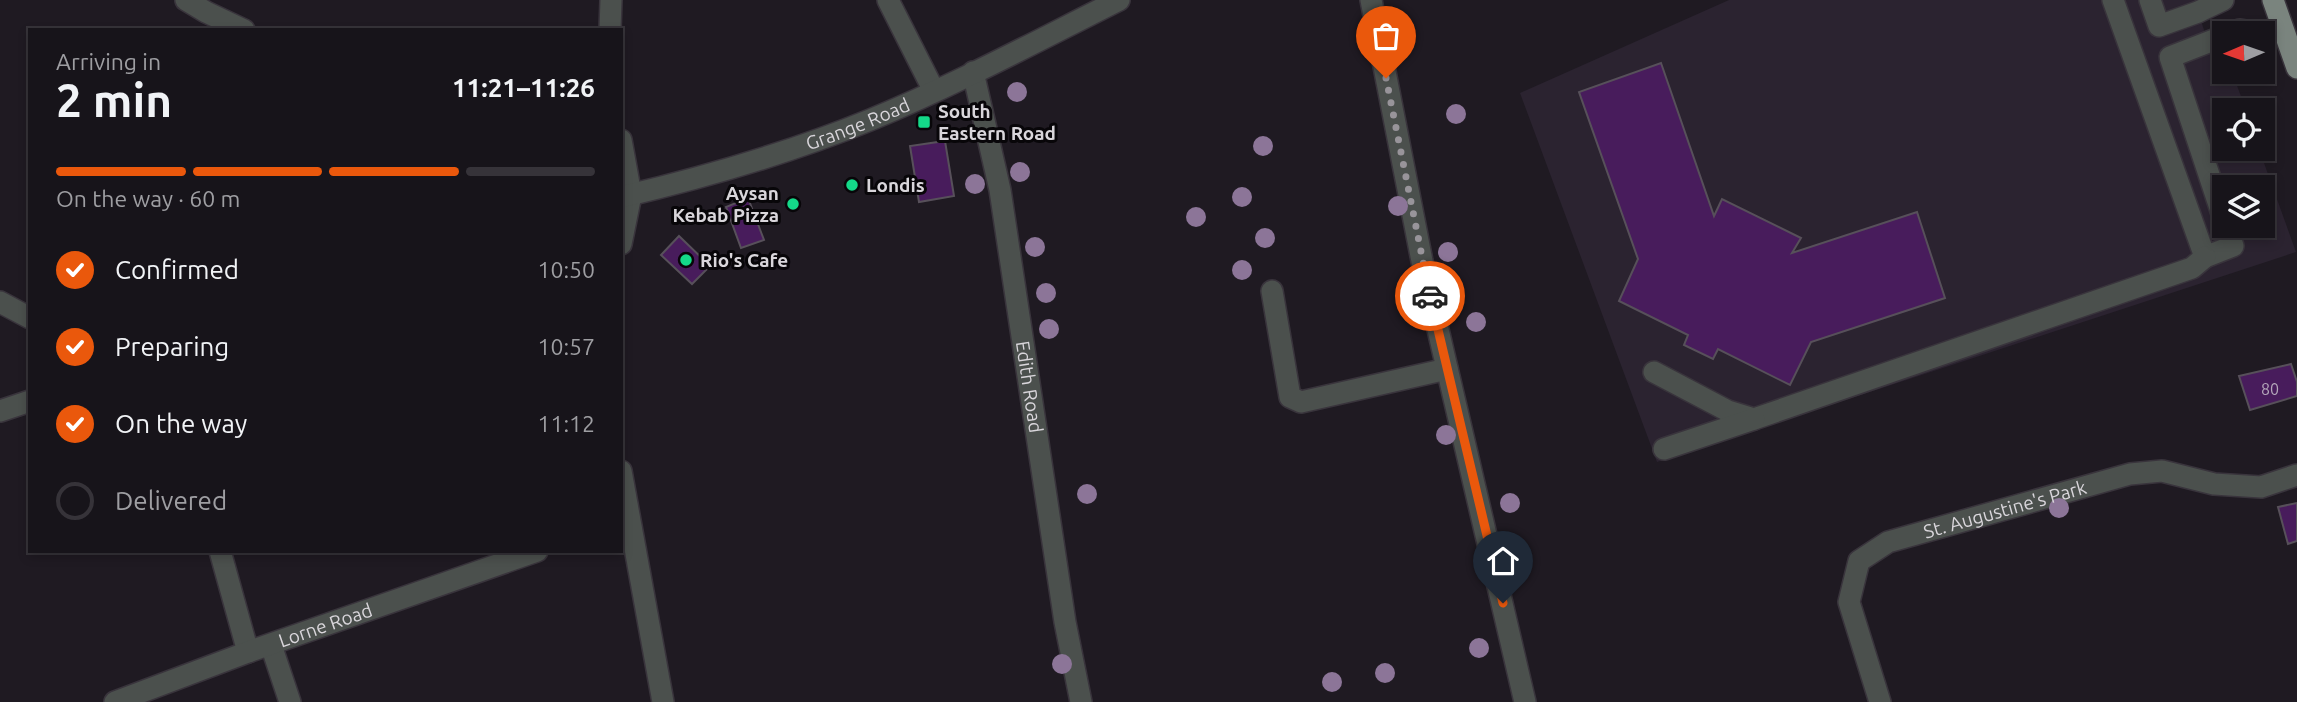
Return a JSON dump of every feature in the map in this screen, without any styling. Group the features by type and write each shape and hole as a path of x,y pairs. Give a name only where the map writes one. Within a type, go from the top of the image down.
{"main road":[{"path":"2273,0 2297,68"}],"street":[{"path":"186,0 240,28"},
{"path":"610,28 611,0"},
{"path":"888,0 934,91"},
{"name":"Grange Road","path":"626,196 702,178 775,155 869,120 1119,0"},
{"path":"1371,0 1422,261 1525,702"},
{"path":"2113,0 2205,257"},
{"path":"2150,0 2159,26 2223,0"},
{"path":"2275,36 2285,38"},
{"path":"2212,41 2170,57 2212,184"},
{"name":"Edith Road","path":"973,72 1000,190 1065,622 1081,702"},
{"path":"623,163 626,196 623,225"},
{"path":"1664,449 2192,268 2205,257 2232,246 2230,238"},
{"path":"1272,290 1290,397 1300,402 1447,369"},
{"path":"0,302 28,317"},
{"path":"1654,372 1728,411 1754,419"},
{"path":"0,411 28,402"},
{"name":"St. Augustine's Park","path":"1880,702 1849,602 1859,561 1888,542 2130,474 2162,471 2214,484 2261,487 2297,475"},
{"path":"623,490 626,519 663,702"},
{"path":"220,553 248,652"},
{"name":"Lorne Road","path":"115,702 248,652 531,553"},
{"path":"271,645 290,702"}],"shaded area":[{"path":"1729,0 2204,0 2198,12 2208,42 2212,45 2212,84 2236,84 2242,98 2212,98 2212,161 2263,161 2268,175 2212,175 2212,238 2275,238 2275,194 2296,252 1657,462 1520,93"}],"building":[{"path":"1661,63 1714,216 1722,199 1801,238 1792,253 1917,212 1945,298 1811,342 1790,385 1718,349 1713,359 1684,345 1688,335 1619,301 1638,259 1579,92"},
{"path":"945,141 954,196 919,202 910,146"},
{"path":"748,198 764,240 741,248 726,207"},
{"name":"Rio's Cafe","path":"679,236 710,266 692,284 661,255"},
{"path":"2291,364 2297,382 2297,396 2250,410 2239,376"},
{"path":"2297,503 2297,541 2288,544 2278,507"}],"way so far":[{"path":"1386,78 1430,296"}],"place":[{"name":"South Eastern Road","path":"924,122"},
{"name":"Londis","path":"852,185"},
{"name":"Aysan Kebab Pizza","path":"793,204"},
{"name":"Rio's Cafe","path":"686,260"}],"route":[{"path":"1430,296 1503,603"}]}
